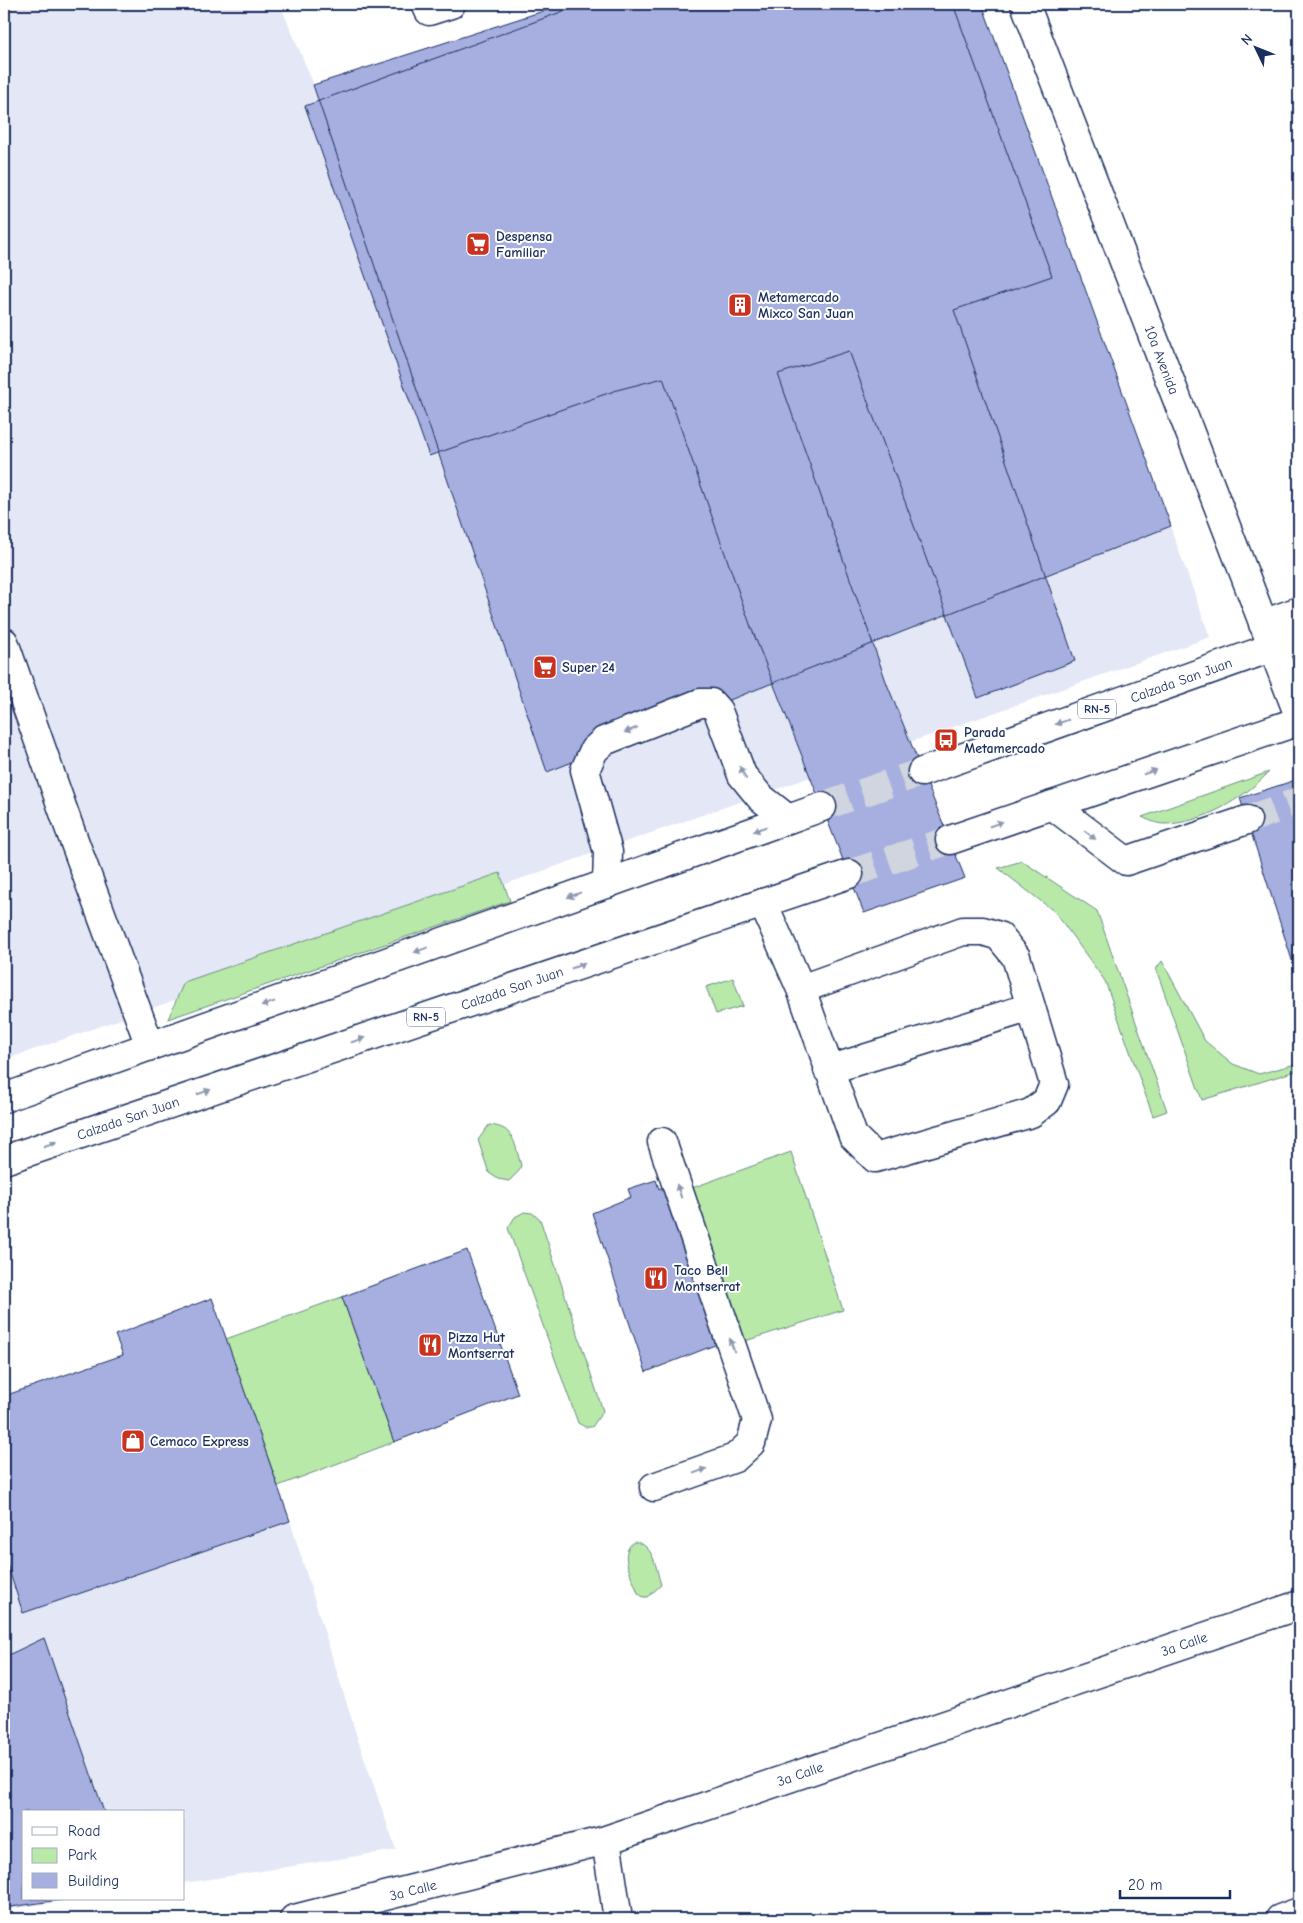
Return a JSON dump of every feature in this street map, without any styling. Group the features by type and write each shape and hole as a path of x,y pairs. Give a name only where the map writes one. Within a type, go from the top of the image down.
{"main road":[{"name":"10a Avenida","path":"1025,4 1299,716"},
{"name":"Calzada San Juan","path":"922,772 1268,635 1299,611"},
{"name":"Calzada San Juan","path":"1268,635 1299,638"},
{"path":"4,642 69,827 150,1046"},
{"path":"607,884 610,866 608,852 585,770 594,750 604,741 700,703 712,703 718,711 742,774 760,797 788,819"},
{"path":"950,840 1299,721"},
{"path":"1052,805 1126,861 1247,820"},
{"path":"4,1098 822,807"},
{"name":"Calzada San Juan","path":"4,1160 849,874"},
{"path":"763,903 801,989 828,1070 853,1136 875,1158 1031,1113 1047,1101 1054,1084 1016,957 999,936 983,931 963,931 801,989"},
{"path":"828,1070 1031,1007"},
{"path":"654,1488 735,1458 751,1443 757,1420 662,1142"},
{"name":"3a Calle","path":"301,1919 606,1840 1299,1605"},
{"path":"606,1840 618,1919"},
{"path":"1280,1919 1299,1912"}],"shaded area":[{"path":"4,4 280,4 324,109 611,4 982,4 1210,637 4,1060"},
{"path":"212,1298 290,1521 358,1740 396,1850 185,1883 185,1810 22,1810 22,1900 69,1900 4,1910 4,1396 123,1355 115,1335"}],"green space":[{"path":"1269,772 1247,792 1221,808 1193,820 1164,824 1142,817"},
{"path":"1022,861 1097,911 1167,1111 1153,1116 1105,981 1055,912 998,868"},
{"path":"500,873 510,901 168,1019 184,982"},
{"path":"1162,961 1205,1041 1233,1064 1259,1074 1299,1063 1299,1070 1202,1100 1156,969"},
{"path":"733,978 743,1006 716,1014 706,987"},
{"path":"489,1125 504,1129 515,1143 521,1165 519,1171 509,1181 498,1179 489,1173 478,1140"},
{"path":"791,1152 843,1310 742,1342 692,1188"},
{"path":"524,1212 532,1213 540,1219 603,1411 592,1427 585,1427 578,1423 508,1228 515,1217"},
{"path":"342,1297 394,1442 278,1486 226,1339"},
{"path":"634,1542 641,1543 646,1547 656,1565 661,1585 648,1597 643,1597 638,1593 626,1559 629,1547"}],"building":[{"name":"Metamercado Mixco San Juan","path":"565,4 982,4 1171,526 547,772 313,85"},
{"name":"Metamercado Mixco San Juan","path":"583,4 953,4 1052,276 954,310 1075,661 978,698 849,351 778,374 887,684 965,878 864,913 751,627 663,378 617,390 429,456 305,106"},
{"path":"1299,779 1299,982 1240,798"},
{"name":"Taco Bell Montserrat","path":"656,1180 659,1189 666,1185 720,1343 646,1372 592,1213 631,1197 628,1189"},
{"name":"Pizza Hut Montserrat","path":"467,1250 518,1394 394,1442 342,1297"},
{"name":"Cemaco Express","path":"212,1298 290,1521 23,1613 4,1555 4,1396 123,1355 115,1335"},
{"path":"44,1638 103,1810 22,1810 22,1900 59,1900 4,1908 4,1657"}],"tunnel":[{"path":"822,807 922,772"},
{"path":"1247,820 1299,801"},
{"path":"849,874 950,840"}],"place":[{"name":"Despensa Familiar","path":"478,244"},
{"name":"Metamercado Mixco San Juan","path":"740,305"},
{"name":"Super 24","path":"545,667"},
{"name":"Parada Metamercado","path":"946,740"},
{"name":"Taco Bell Montserrat","path":"656,1278"},
{"name":"Pizza Hut Montserrat","path":"430,1345"},
{"name":"Cemaco Express","path":"133,1441"}]}
